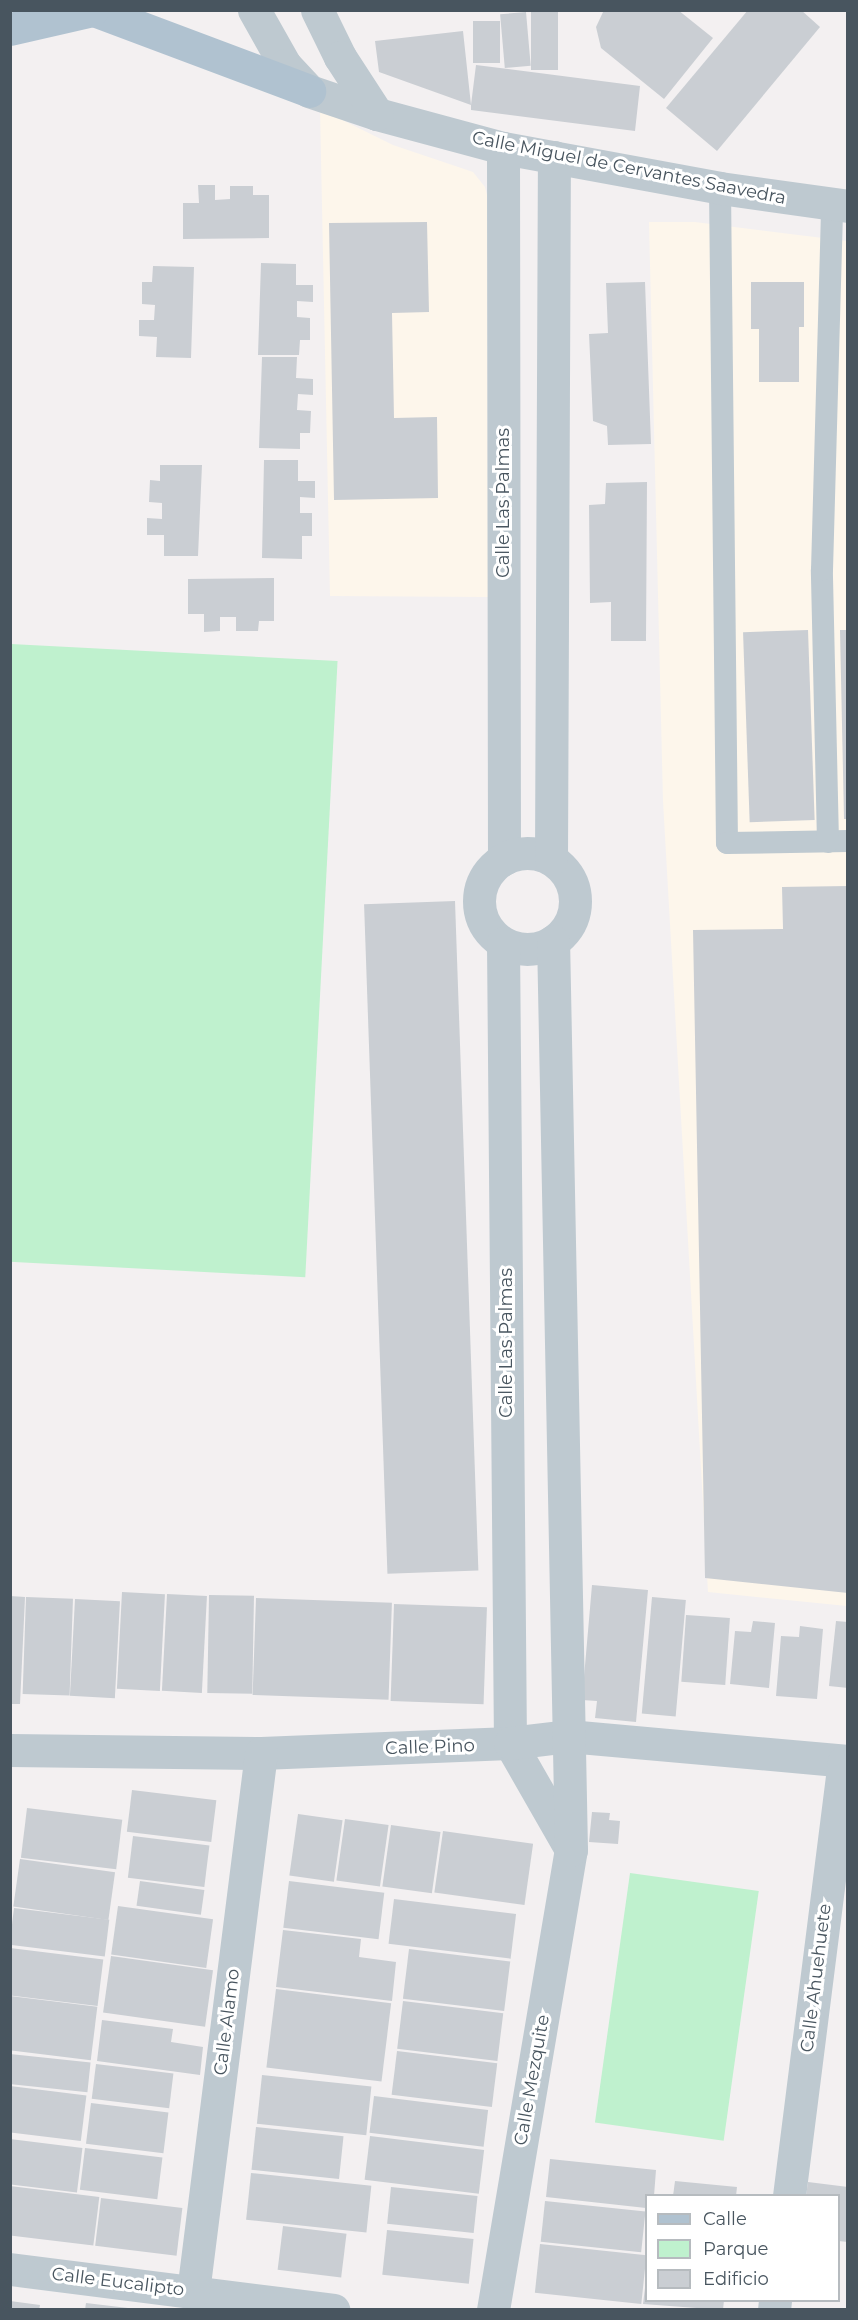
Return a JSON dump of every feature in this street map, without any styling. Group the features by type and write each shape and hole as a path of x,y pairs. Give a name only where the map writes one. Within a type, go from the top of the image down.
{"main road":[{"path":"10,29 93,10 309,91"}],"street":[{"name":"Calle Miguel de Cervantes Saavedra","path":"254,10 285,65 309,91 377,114 503,148 720,188 840,205"},
{"path":"317,10 339,57 377,114"},
{"name":"Calle Las Palmas","path":"503,148 504,859"},
{"path":"551,859 554,157"},
{"path":"531,853 551,859 567,873 573,886 575,900 571,920 553,941 528,949 503,943 483,922 479,901 487,873 504,859 531,853"},
{"path":"553,941 567,1736"},
{"name":"Calle Las Palmas","path":"503,943 510,1743"},
{"name":"Calle Pino","path":"10,1750 261,1753 510,1743 567,1736 846,1761"},
{"name":"Calle Mezquite","path":"493,2310 572,1850 567,1736"},
{"path":"510,1743 572,1850"},
{"name":"Calle Alamo","path":"193,2292 261,1753"},
{"name":"Calle Ahuehuete","path":"789,2194 846,1761"},
{"name":"Calle Eucalipto","path":"10,2269 333,2310"}],"lane":[{"path":"720,188 727,843 838,842 822,570 840,205"}],"shaded area":[{"path":"320,109 393,145 473,172 485,187 487,195 488,597 330,596"},
{"path":"649,222 695,222 847,241 847,1606 708,1592 663,801"}],"green space":[{"path":"11,644 338,661 305,1277 10,1262"},
{"path":"630,1873 759,1891 724,2141 595,2123"}],"building":[{"path":"531,10 558,10 558,70 531,70"},
{"path":"604,10 678,10 713,38 664,99 601,48 596,27"},
{"path":"748,10 801,10 820,27 717,151 666,108"},
{"path":"526,12 531,66 505,68 500,14"},
{"path":"473,21 500,21 500,63 473,63"},
{"path":"463,31 471,105 379,72 375,41"},
{"path":"476,65 640,86 635,131 471,110"},
{"path":"198,185 215,185 215,200 230,199 230,186 253,186 253,195 269,195 269,238 183,239 183,203 199,203"},
{"path":"427,222 429,312 392,313 394,418 437,417 438,498 334,500 329,223"},
{"path":"261,263 296,264 296,285 313,285 313,302 297,301 297,317 310,318 310,340 300,340 299,355 258,355"},
{"path":"153,266 194,267 191,358 156,357 157,337 139,336 139,320 154,320 155,305 142,304 142,282 152,282"},
{"path":"645,282 651,444 608,445 607,426 593,421 589,334 608,333 606,283"},
{"path":"751,282 804,282 804,327 799,327 799,382 759,382 759,329 751,329"},
{"path":"262,357 297,357 296,378 313,379 313,395 298,394 297,410 311,411 310,433 300,433 300,449 259,448"},
{"path":"264,460 298,460 298,481 315,481 315,498 300,497 300,513 312,513 312,536 302,536 302,559 262,558"},
{"path":"160,465 202,465 198,556 164,556 164,535 147,535 147,518 162,519 162,503 149,502 150,480 160,481"},
{"path":"647,482 646,641 611,641 611,602 590,603 589,505 605,504 606,483"},
{"path":"274,578 274,621 259,621 258,631 236,631 236,617 220,617 220,631 204,632 204,614 188,614 188,579"},
{"path":"808,630 815,820 750,822 743,632"},
{"path":"840,630 848,630 848,819 844,819"},
{"path":"848,886 848,1593 705,1578 693,930 783,929 782,887"},
{"path":"455,901 478,1571 387,1574 364,904"},
{"path":"592,1585 648,1590 636,1722 595,1718 597,1701 582,1700"},
{"path":"122,1592 165,1594 160,1691 117,1689"},
{"path":"167,1594 207,1596 202,1693 162,1691"},
{"path":"209,1595 254,1596 252,1694 207,1693"},
{"path":"10,1596 25,1597 20,1704 10,1704"},
{"path":"26,1597 73,1599 70,1696 23,1694"},
{"path":"652,1597 686,1600 676,1717 642,1714"},
{"path":"256,1598 392,1603 389,1700 253,1695"},
{"path":"75,1599 120,1601 115,1698 70,1696"},
{"path":"394,1604 487,1607 484,1704 391,1701"},
{"path":"686,1615 730,1618 725,1685 681,1682"},
{"path":"753,1621 775,1623 769,1688 730,1684 735,1631 751,1632"},
{"path":"836,1621 848,1622 848,1688 829,1686"},
{"path":"800,1626 823,1629 817,1699 776,1696 781,1636 799,1637"},
{"path":"132,1790 216,1800 211,1842 127,1832"},
{"path":"27,1808 122,1820 116,1869 21,1858"},
{"path":"592,1812 610,1813 609,1820 620,1821 618,1844 589,1842"},
{"path":"298,1814 343,1820 334,1882 289,1875"},
{"path":"345,1819 389,1825 380,1887 336,1880"},
{"path":"391,1825 441,1832 432,1893 382,1886"},
{"path":"443,1831 533,1844 524,1905 434,1892"},
{"path":"133,1836 209,1845 204,1887 128,1878"},
{"path":"20,1859 115,1872 108,1920 13,1907"},
{"path":"140,1881 204,1890 201,1915 137,1906"},
{"path":"289,1881 384,1893 379,1939 283,1928"},
{"path":"394,1899 516,1914 511,1959 389,1944"},
{"path":"118,1906 213,1919 206,1968 111,1955"},
{"path":"14,1908 109,1920 105,1956 10,1945"},
{"path":"283,1930 361,1939 359,1957 396,1962 392,2001 276,1987"},
{"path":"10,1948 103,1959 98,2006 10,1995"},
{"path":"409,1949 510,1961 504,2011 403,1999"},
{"path":"111,1956 213,1970 205,2027 103,2012"},
{"path":"276,1989 391,2003 382,2082 266,2067"},
{"path":"10,1996 97,2007 91,2060 10,2050"},
{"path":"403,2001 503,2013 497,2061 397,2049"},
{"path":"102,2020 173,2029 171,2042 203,2047 200,2075 97,2061"},
{"path":"397,2051 497,2063 492,2107 392,2095"},
{"path":"10,2054 91,2062 87,2092 10,2084"},
{"path":"96,2064 173,2074 169,2108 92,2099"},
{"path":"262,2075 371,2086 366,2135 257,2124"},
{"path":"10,2086 86,2095 81,2141 10,2132"},
{"path":"374,2096 488,2110 484,2147 369,2133"},
{"path":"91,2103 168,2113 163,2153 86,2144"},
{"path":"256,2127 344,2136 339,2179 252,2170"},
{"path":"370,2136 484,2150 479,2194 365,2180"},
{"path":"10,2139 82,2148 77,2193 10,2184"},
{"path":"85,2148 162,2158 157,2199 80,2190"},
{"path":"550,2159 656,2170 654,2194 645,2194 645,2208 546,2197"},
{"path":"251,2173 371,2186 366,2232 246,2220"},
{"path":"675,2181 737,2187 736,2194 673,2194"},
{"path":"808,2182 848,2187 848,2242 840,2241 840,2194 806,2194"},
{"path":"10,2186 99,2197 93,2246 10,2235"},
{"path":"391,2187 478,2196 474,2233 387,2224"},
{"path":"101,2198 182,2208 177,2256 95,2246"},
{"path":"545,2201 645,2212 641,2252 541,2242"},
{"path":"283,2226 347,2234 341,2277 278,2270"},
{"path":"387,2230 474,2239 469,2284 382,2275"},
{"path":"540,2244 645,2255 641,2304 535,2293"},
{"path":"645,2288 645,2302 724,2302 723,2310 643,2304"},
{"path":"10,2301 40,2305 39,2310 10,2310"},
{"path":"86,2303 128,2308 127,2310 85,2310"}]}
